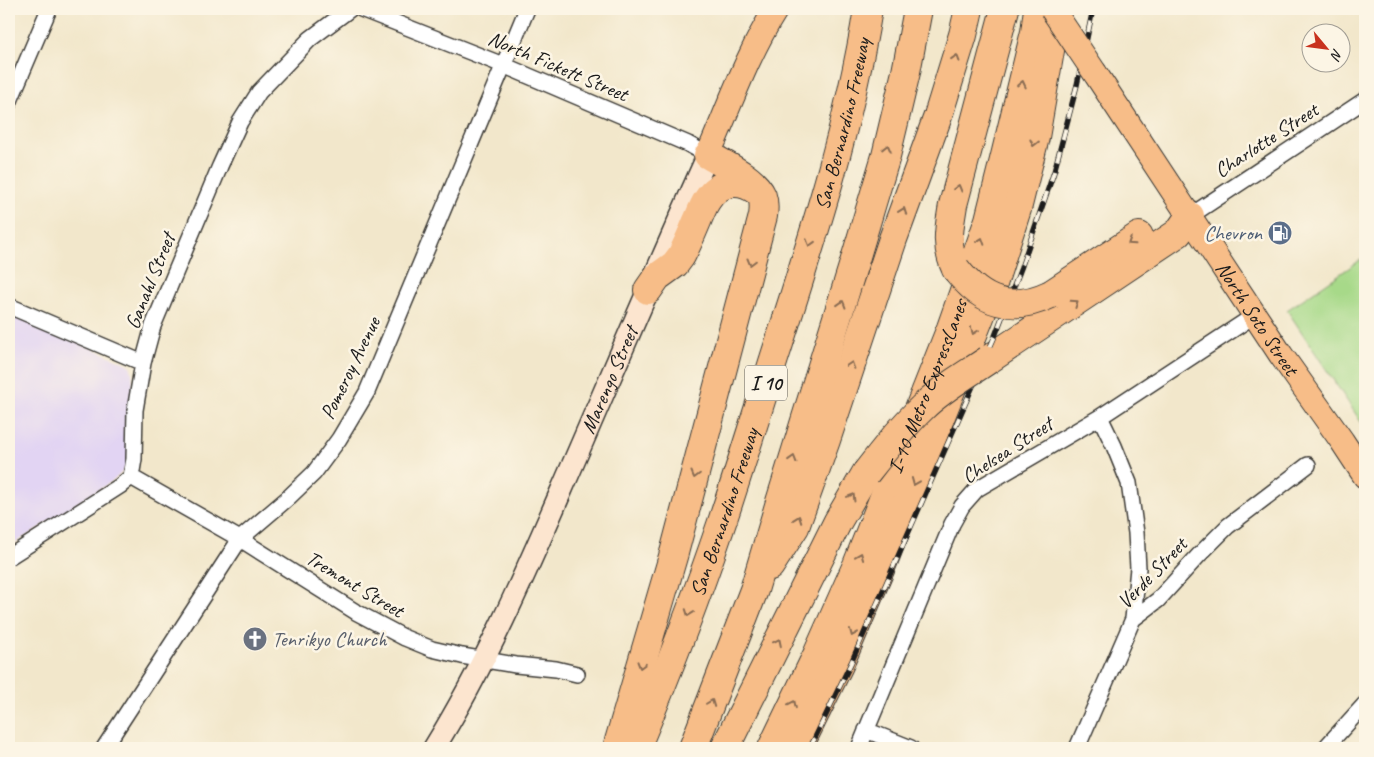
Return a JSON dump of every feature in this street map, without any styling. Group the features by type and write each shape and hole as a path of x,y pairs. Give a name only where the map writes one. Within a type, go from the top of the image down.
{"highway":[{"name":"San Bernardino Freeway","path":"636,748 676,648 721,524 788,314 840,142 853,90 868,9"},
{"path":"693,748 754,590 854,263 886,156 906,72 918,9"},
{"path":"754,590 795,527 893,239 938,116 969,9"},
{"path":"1006,9 953,205 948,231 950,254 956,269 973,289 982,294 998,301 1021,304 1040,299 1051,307"},
{"name":"I-10 Metro ExpressLanes","path":"772,748 817,655 857,565 951,328 989,220 1035,32 1038,9"},
{"name":"I-10 Metro ExpressLanes","path":"798,748 838,666 882,565 993,284 1017,209 1035,137 1057,9"},
{"path":"617,748 674,553 763,216 764,205 756,187 750,181 708,155"},
{"path":"648,290 657,277 675,264 682,256 706,201 714,191 722,186 738,182 751,186 762,197"},
{"path":"725,748 838,521 866,473 893,437 923,406 1166,219 1190,216"}],"main road":[{"name":"Marengo Street","path":"434,748 484,661 524,578 743,73 768,21 776,9"},
{"name":"North Soto Street","path":"1052,9 1254,315 1365,476"}],"street":[{"path":"9,103 49,9"},
{"name":"Ganahl Street","path":"131,477 134,459 135,410 143,363 153,326 240,122 259,92 310,39 350,9"},
{"name":"North Fickett Street","path":"361,9 502,65 688,144 708,155"},
{"name":"Pomeroy Avenue","path":"104,748 240,539 314,473 339,439 367,392 527,9"},
{"name":"Charlotte Street","path":"1190,216 1365,100"},
{"path":"9,306 143,363"},
{"name":"Chelsea Street","path":"859,748 952,524 962,506 976,489 1100,417 1254,315"},
{"path":"1100,417 1129,483 1136,533 1138,568 1133,619"},
{"name":"Verde Street","path":"1078,748 1133,619 1158,600 1228,526 1308,465"},
{"path":"9,557 131,477"},
{"name":"Tremont Street","path":"131,477 240,539 356,612 404,638 432,649 484,661 556,669 577,674"},
{"path":"1325,748 1365,704"},
{"path":"866,730 910,748"}],"shaded area":[{"path":"9,311 130,365 133,385 128,462 123,471 114,480 9,547"}],"green space":[{"path":"1365,257 1365,428 1287,310"}],"railway":[{"path":"810,748 851,663 995,336 1054,172 1077,85 1093,9"}],"place":[{"name":"Chevron","path":"1280,233"},
{"name":"Tenrikyo Church","path":"255,639"}]}
